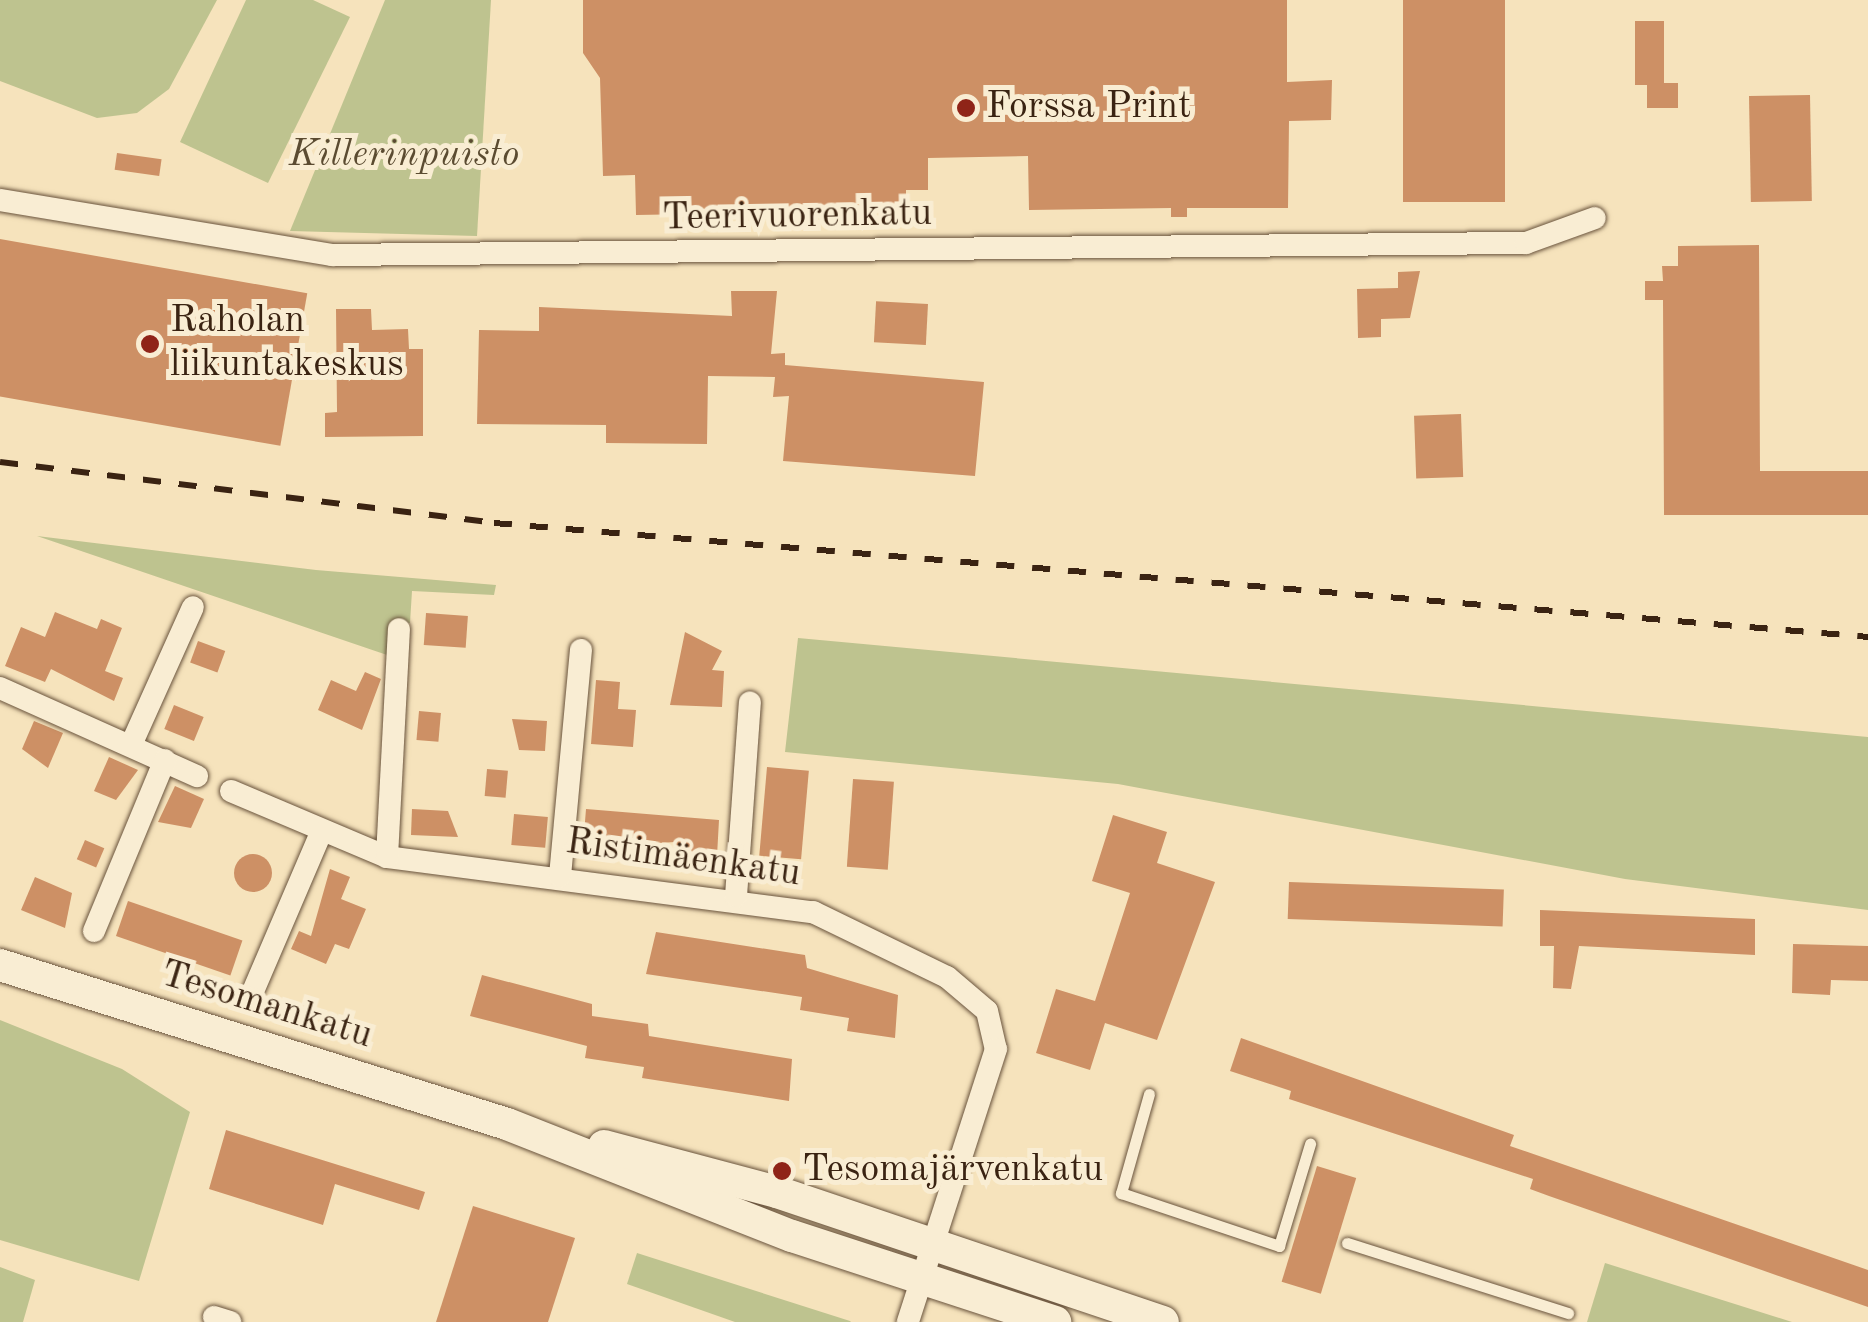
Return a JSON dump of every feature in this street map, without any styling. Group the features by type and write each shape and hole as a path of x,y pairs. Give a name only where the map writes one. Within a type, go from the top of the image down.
{"main road":[{"name":"Tesomankatu","path":"0,965 507,1124 933,1243 1163,1322"},
{"name":"Tesomankatu","path":"507,1124 920,1280 993,1313 1055,1322"}],"street":[{"name":"Teerivuorenkatu","path":"0,200 332,256 1526,243 1594,218"},
{"path":"131,746 193,607"},
{"path":"387,856 399,629"},
{"path":"560,876 581,650"},
{"path":"1,691 197,776"},
{"path":"736,896 750,702"},
{"path":"94,932 165,760"},
{"name":"Ristimäenkatu","path":"231,791 321,833 387,856 736,896 814,912 904,950 987,1011 996,1049 933,1243"},
{"path":"254,988 321,833"},
{"path":"908,1322 933,1243"}],"lane":[{"path":"1149,1094 1121,1194 1280,1246 1310,1144"},
{"path":"1347,1243 1568,1313"}],"green space":[{"path":"0,0 217,0 169,89 137,113 97,118 0,81"},
{"path":"246,0 313,0 350,17 268,183 180,142"},
{"name":"Killerinpuisto","path":"385,0 491,0 477,236 290,231"},
{"path":"37,536 316,570 496,585 494,595 412,591 410,623 392,623 390,656"},
{"path":"798,638 1868,737 1868,910 1625,879 1118,784 785,752"},
{"path":"0,1020 122,1069 190,1112 139,1281 0,1240"},
{"path":"637,1253 851,1322 735,1322 627,1284"},
{"path":"1605,1263 1792,1322 1587,1322"},
{"path":"0,1267 35,1280 23,1322 0,1322"}],"building":[{"name":"Forssa Print","path":"583,0 1287,0 1287,82 1332,80 1331,120 1289,121 1288,208 1187,208 1187,217 1171,217 1171,208 1029,210 1028,156 928,158 928,190 906,190 906,210 636,215 635,175 603,176 600,78 583,53"},
{"path":"1403,0 1505,0 1505,202 1403,202"},
{"path":"1635,21 1664,21 1664,83 1678,83 1678,108 1647,108 1647,85 1635,85"},
{"path":"1810,95 1812,201 1751,202 1749,96"},
{"path":"117,153 162,159 159,176 115,170"},
{"name":"Raholan liikuntakeskus","path":"0,239 307,293 280,446 0,396"},
{"path":"1759,245 1760,471 1868,471 1868,515 1664,515 1663,300 1645,300 1645,281 1663,281 1662,266 1678,266 1678,246"},
{"path":"1420,271 1410,318 1381,319 1381,337 1358,338 1357,289 1398,288 1398,272"},
{"path":"731,291 777,291 771,354 785,353 785,365 984,382 975,476 783,461 789,396 773,397 775,377 708,376 707,444 606,443 606,425 477,424 479,330 539,331 539,307 732,316"},
{"path":"876,301 928,304 926,345 874,342"},
{"path":"336,309 371,309 372,330 408,329 409,349 423,349 423,436 325,437 325,413 337,412"},
{"path":"1461,414 1463,477 1416,479 1414,416"},
{"path":"55,612 97,629 101,619 122,628 105,671 123,678 114,701 51,669 45,682 5,666 21,627 45,637"},
{"path":"426,613 468,616 466,648 424,645"},
{"path":"685,632 722,651 712,670 724,671 722,707 670,705"},
{"path":"198,641 225,651 217,673 190,663"},
{"path":"365,672 381,679 362,730 318,710 331,680 356,691"},
{"path":"596,680 620,682 618,709 636,710 633,747 591,744"},
{"path":"174,705 204,717 194,741 164,729"},
{"path":"419,711 441,713 438,742 416,740"},
{"path":"512,719 547,721 545,751 519,750"},
{"path":"34,721 63,733 48,768 22,749"},
{"path":"109,757 138,770 116,800 94,791"},
{"path":"767,767 809,771 801,859 759,856"},
{"path":"487,769 508,771 506,798 485,796"},
{"path":"853,779 894,782 888,870 847,867"},
{"path":"175,786 204,799 191,828 158,822"},
{"path":"412,809 448,811 458,837 411,835"},
{"path":"586,809 719,820 717,856 674,854 675,842 594,847 595,835 584,834"},
{"path":"514,814 548,817 545,848 511,845"},
{"path":"1113,815 1167,832 1157,863 1215,882 1157,1040 1105,1023 1090,1070 1036,1053 1056,989 1095,1001 1130,893 1092,881"},
{"path":"85,840 104,848 96,868 77,859"},
{"path":"253,854 267,859 272,873 267,887 253,892 239,887 234,873 239,859"},
{"path":"330,869 350,877 341,899 366,909 349,949 335,944 326,964 291,949 299,931 311,936"},
{"path":"35,877 72,893 65,928 21,910"},
{"path":"1289,882 1504,890 1503,926 1288,919"},
{"path":"128,901 242,940 230,975 116,936"},
{"path":"1540,910 1755,919 1755,955 1579,946 1571,989 1553,988 1554,946 1540,946"},
{"path":"656,932 805,955 807,968 898,995 895,1038 847,1031 849,1018 800,1010 802,997 646,974"},
{"path":"1793,944 1868,946 1868,981 1831,980 1830,995 1792,993"},
{"path":"482,975 592,1004 592,1016 648,1024 649,1036 792,1059 789,1101 642,1078 644,1067 585,1058 587,1046 470,1016"},
{"path":"1241,1038 1514,1135 1510,1146 1868,1270 1868,1307 1530,1189 1533,1179 1289,1099 1291,1091 1230,1071"},
{"path":"226,1130 425,1192 419,1210 335,1184 323,1225 209,1189"},
{"path":"1317,1166 1356,1178 1321,1294 1282,1282"},
{"path":"473,1206 575,1238 548,1322 436,1322"}],"railway":[{"path":"0,462 494,523 1868,637"}],"place":[{"name":"Forssa Print","path":"966,108"},
{"name":"Raholan liikuntakeskus","path":"150,344"},
{"name":"Tesomajärvenkatu","path":"782,1171"}]}
